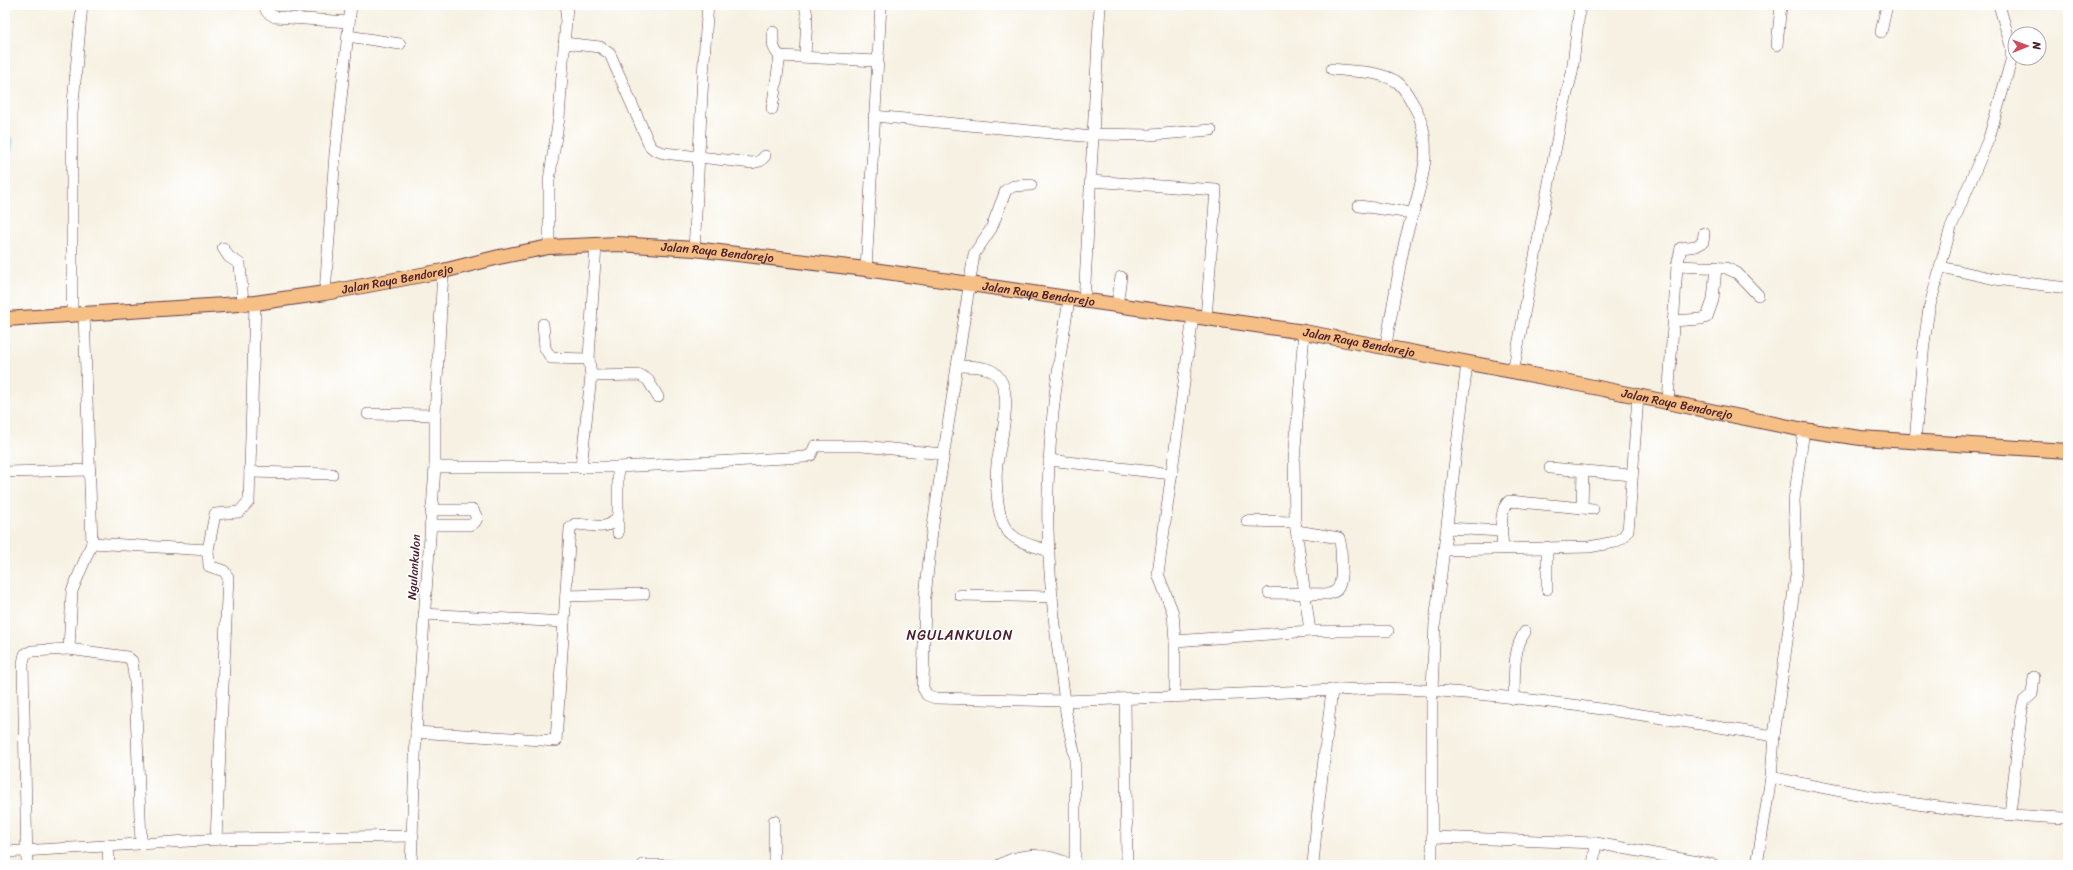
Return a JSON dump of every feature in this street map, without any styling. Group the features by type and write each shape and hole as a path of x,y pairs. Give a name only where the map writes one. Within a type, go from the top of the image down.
{"main road":[{"name":"Jalan Raya Bendorejo","path":"5,319 78,313 249,303 325,292 443,271 499,257 549,248 618,244 694,249 866,269 970,283 1069,300 1304,332 1385,349 1638,396 1804,430 1861,438 2068,451"}],"street":[{"path":"69,649 72,591 92,543 90,470 78,313 72,114 82,5"},
{"path":"264,5 267,12 275,18 349,22"},
{"path":"325,292 335,154 351,5"},
{"path":"549,248 549,180 559,118 567,5"},
{"path":"694,249 700,157 703,62 708,5"},
{"path":"805,5 807,16 805,56"},
{"path":"866,269 881,5"},
{"path":"1084,302 1100,5"},
{"path":"1513,372 1563,109 1572,73 1580,5"},
{"path":"1777,45 1781,5"},
{"path":"1881,32 1887,5"},
{"path":"1915,441 1924,343 1929,309 1951,227 1989,138 2011,61 2010,46 1999,5"},
{"path":"773,32 772,46 775,52 780,56 805,56 877,61"},
{"path":"348,36 400,44"},
{"path":"564,43 600,47 610,54 618,69 642,129 650,146 655,150 752,163 760,162 765,156"},
{"path":"772,109 780,56"},
{"path":"1332,69 1374,74 1398,83 1420,115 1424,129 1426,154 1424,171 1406,240 1385,349"},
{"path":"874,116 1093,135 1150,135 1211,130"},
{"path":"1091,181 1216,190 1199,317 1172,474 1158,574 1172,608 1175,641 1175,697"},
{"path":"1031,185 1014,186 1006,190 991,229 974,254 943,454 925,597 923,688 927,695 935,698 1065,701 1385,688 1432,690 1614,710 1774,736"},
{"path":"1359,206 1413,213"},
{"path":"1668,402 1677,266 1681,248 1696,246 1703,242 1704,232"},
{"path":"581,468 591,376 589,360 596,245"},
{"path":"216,839 228,577 224,571 209,566 208,550 214,514 239,512 249,501 250,472 249,303 240,264 229,257 223,248"},
{"path":"1677,266 1726,268 1737,274 1758,295"},
{"path":"1673,321 1701,319 1707,317 1713,300 1716,267"},
{"path":"1941,268 1995,279 2068,288"},
{"name":"Ngulankulon","path":"411,865 416,732 435,467 435,415 443,271"},
{"path":"1117,306 1121,277"},
{"path":"1069,300 1061,347 1049,460 1048,530 1052,597 1066,713 1075,757 1074,865"},
{"path":"543,324 545,348 551,358 589,360"},
{"path":"1304,332 1294,461 1296,526 1310,631"},
{"path":"1432,865 1432,690 1435,622 1467,364"},
{"path":"957,366 985,368 998,377 1005,397 1006,417 996,466 997,501 1006,529 1012,536 1024,543 1049,551"},
{"path":"591,376 640,375 648,380 658,397"},
{"path":"1444,550 1589,547 1616,542 1623,537 1628,530 1638,396"},
{"path":"368,414 435,415"},
{"path":"1757,865 1772,777 1774,736 1797,568 1794,500 1804,430"},
{"path":"435,467 618,467 805,457 811,454 815,446 822,445 862,446 943,454"},
{"path":"1049,460 1172,474"},
{"path":"618,467 618,533"},
{"path":"1550,468 1632,475"},
{"path":"5,472 90,470"},
{"path":"1582,508 1583,471"},
{"path":"250,472 332,474"},
{"path":"1503,548 1502,531 1505,505 1509,501 1593,509"},
{"path":"430,525 471,525 477,518 473,510 431,510"},
{"path":"416,732 556,740 570,528 575,524 607,525 614,522 618,515"},
{"path":"1247,521 1296,526 1337,536 1340,540 1340,587 1335,592 1328,594 1269,593"},
{"path":"1447,528 1502,531"},
{"path":"92,543 208,550"},
{"path":"1547,547 1547,589"},
{"path":"566,596 644,594"},
{"path":"960,595 1052,597"},
{"path":"424,614 564,622"},
{"path":"1175,641 1310,631 1388,631"},
{"path":"1514,699 1516,649 1519,640 1525,632"},
{"path":"27,865 23,663 25,654 32,650 69,649 127,657 132,661 135,683 141,843"},
{"path":"2010,814 2022,708 2024,701 2032,694 2034,677"},
{"path":"1313,865 1332,690"},
{"path":"1125,699 1127,865"},
{"path":"1772,777 1893,801 2010,814 2068,818"},
{"path":"774,821 774,865"},
{"path":"5,852 216,839 413,836"},
{"path":"1433,837 1596,842 1714,865"},
{"path":"1593,865 1596,842"},
{"path":"108,845 109,865"},
{"path":"999,865 1010,860 1061,860 1071,865"},
{"path":"643,865 669,865"}],"waterway":[{"path":"5,142 5,147"}],"district":[{"name":"NGULANKULON","path":"960,635"}]}
